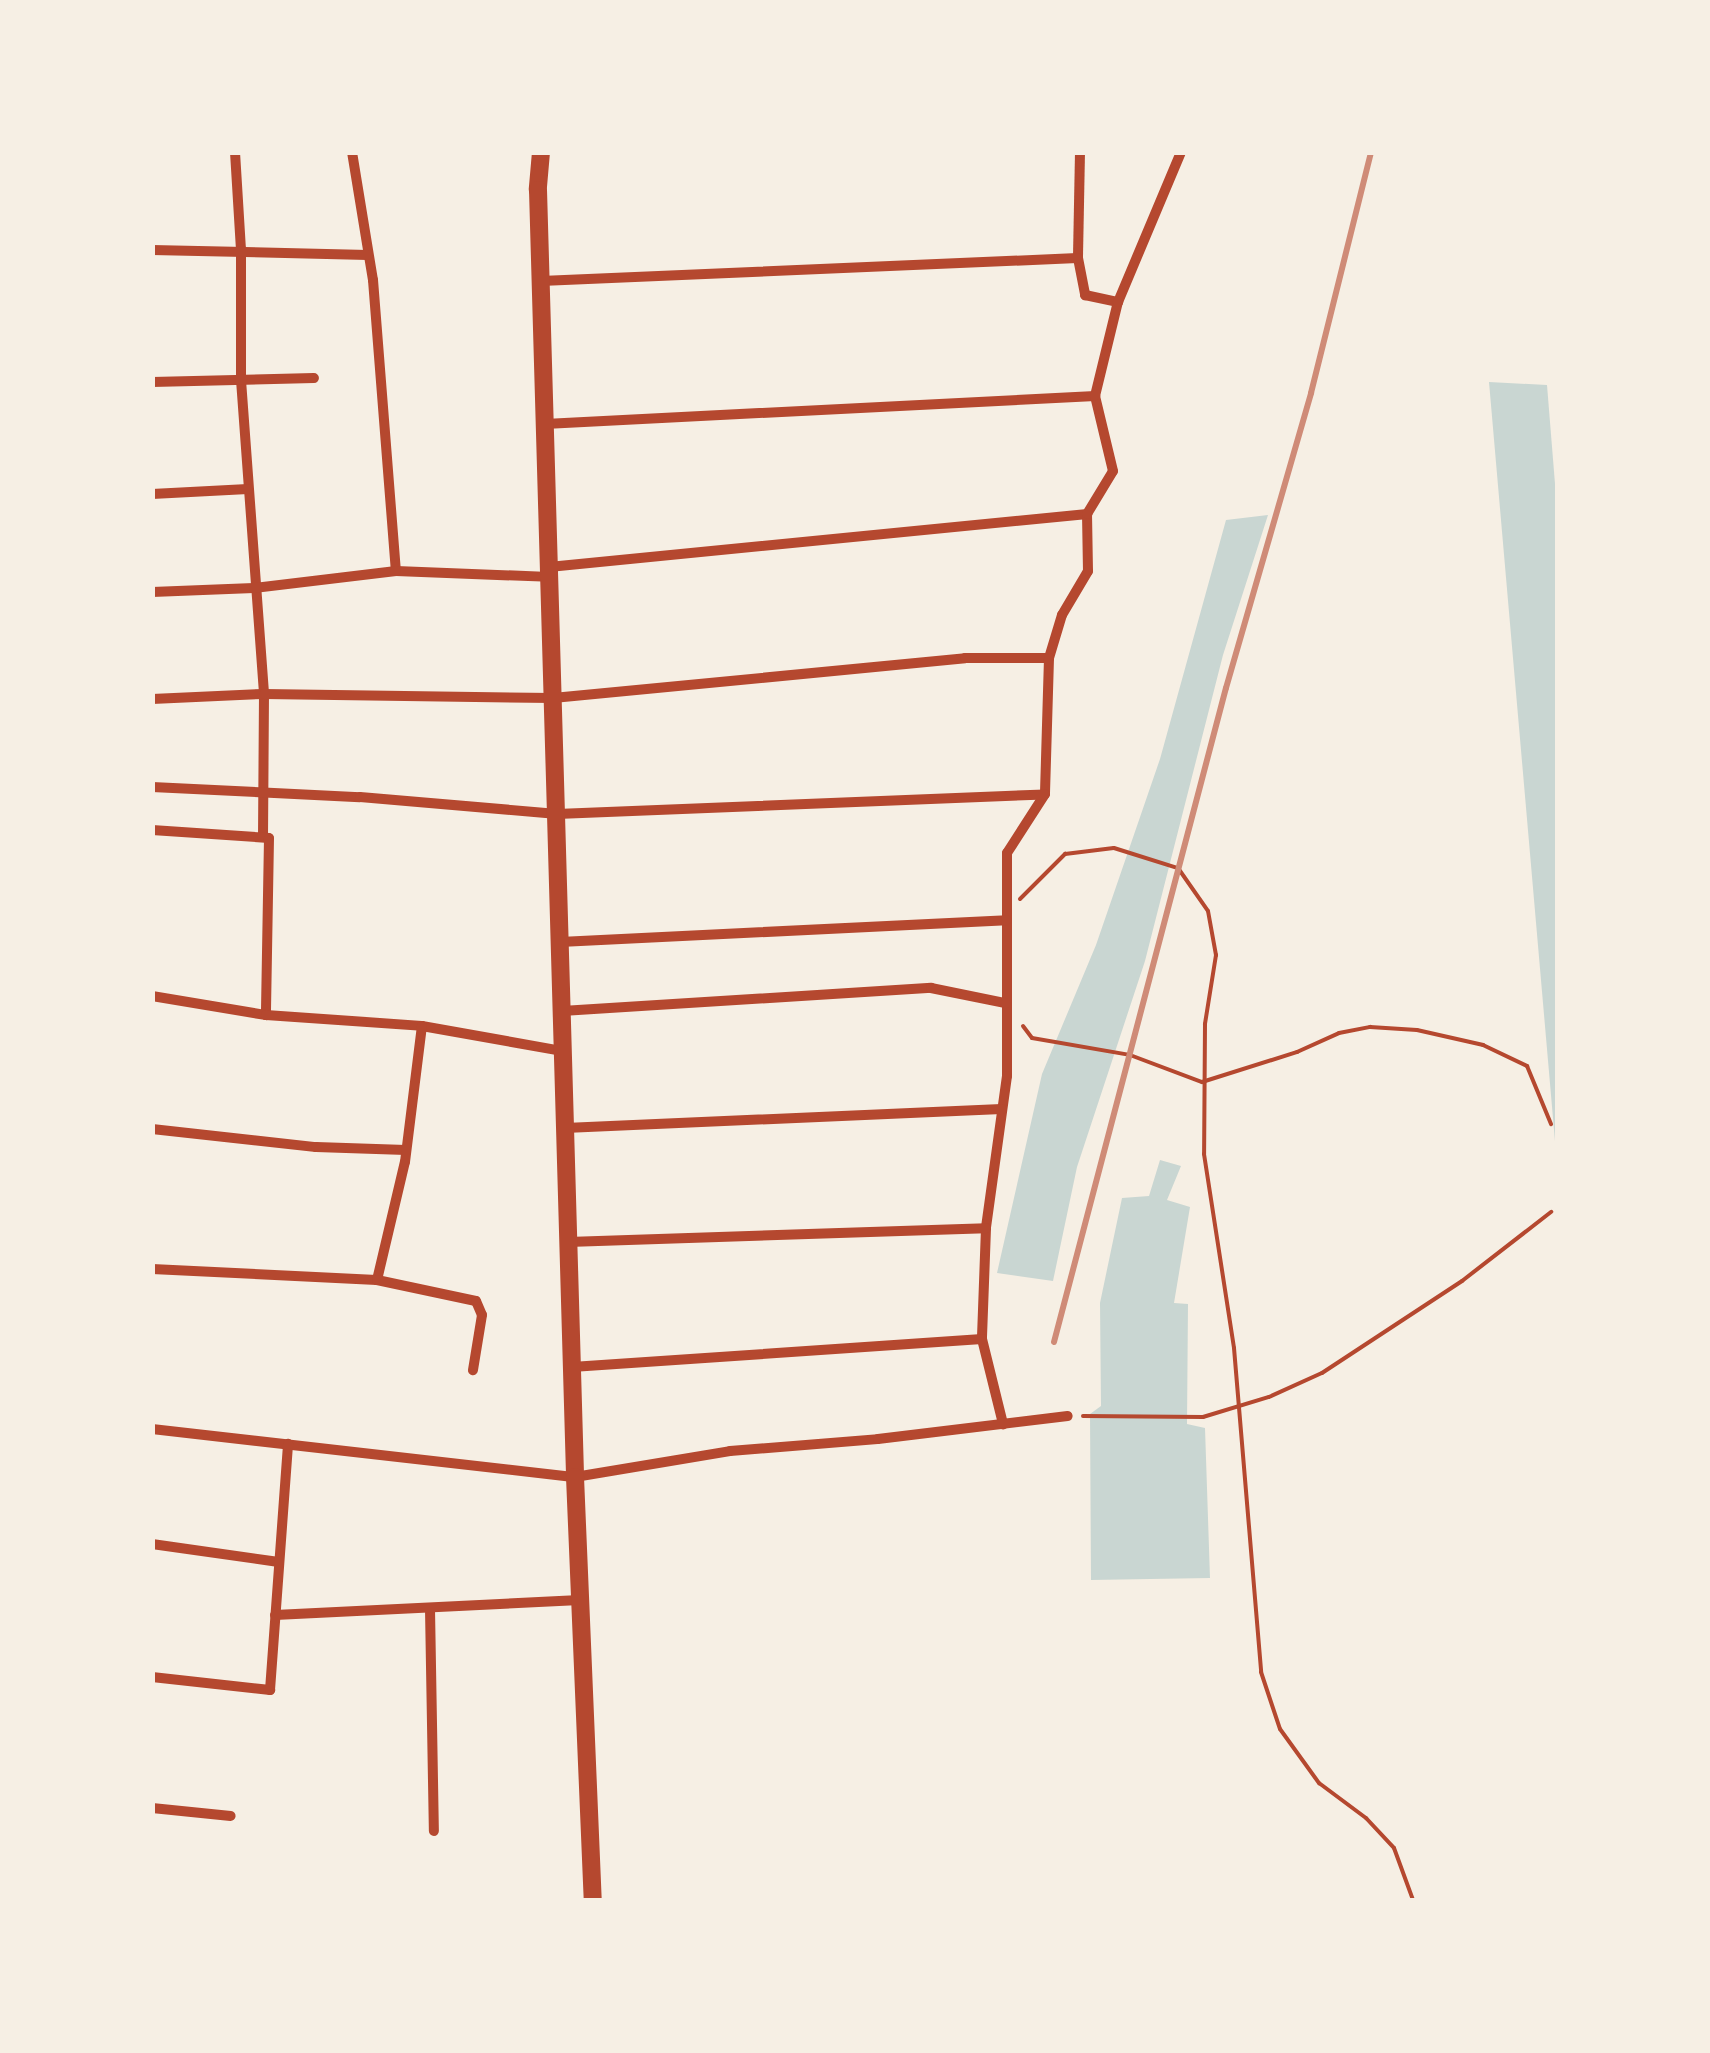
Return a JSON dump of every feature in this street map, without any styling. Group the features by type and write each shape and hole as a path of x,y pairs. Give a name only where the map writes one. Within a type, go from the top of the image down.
{"main road":[{"path":"541,152 552,698 592,1900"}],"street":[{"path":"235,152 241,248 241,380 264,694 263,835"},
{"path":"352,152 368,255 396,571"},
{"path":"1080,152 1078,258 1085,295 1118,302"},
{"path":"1003,1424 982,1339 986,1228 1002,1109 1007,853 1044,794 1049,658 1062,614 1088,571 1087,514 1113,471 1095,396 1118,302 1181,152"},
{"path":"152,250 241,248 368,255"},
{"path":"541,281 1078,258"},
{"path":"152,382 314,378"},
{"path":"545,424 1095,396"},
{"path":"152,494 248,489"},
{"path":"152,592 254,588 396,571 549,572 1087,514"},
{"path":"152,699 264,694 552,698 964,658 1049,658"},
{"path":"152,787 262,791 557,814 1044,794"},
{"path":"152,830 270,838 266,1014"},
{"path":"560,942 1006,920"},
{"path":"562,1011 931,988 1005,1003"},
{"path":"152,996 266,1014 422,1026 563,1051"},
{"path":"377,1280 406,1150 422,1026"},
{"path":"565,1128 1002,1109"},
{"path":"152,1130 316,1148 406,1150"},
{"path":"568,1242 986,1228"},
{"path":"152,1269 377,1280 476,1301 482,1315 473,1370"},
{"path":"572,1367 982,1339"},
{"path":"152,1429 575,1477 730,1451 1068,1416"},
{"path":"152,1677 270,1690 288,1444"},
{"path":"152,1544 279,1562"},
{"path":"275,1615 580,1600"},
{"path":"430,1609 434,1831"},
{"path":"152,1808 231,1816"}],"path":[{"path":"1006,920 1021,898 1066,854 1114,848 1178,868 1208,912 1216,955 1202,1082 1204,1154 1234,1348 1260,1672 1280,1729 1319,1783 1366,1818 1394,1848 1414,1900"},
{"path":"1005,1003 1032,1038 1130,1055 1202,1082 1297,1052 1338,1033 1370,1028 1417,1030 1483,1045 1527,1066 1551,1124"},
{"path":"1068,1416 1203,1417 1269,1397 1322,1373 1462,1281 1552,1212"}],"shaded area":[{"path":"1489,382 1547,385 1558,521 1557,1164"},
{"path":"1268,515 1223,655 1145,961 1077,1167 1053,1281 997,1273 1042,1074 1096,945 1160,759 1226,520"},
{"path":"1160,1160 1181,1166 1167,1200 1190,1207 1174,1303 1188,1304 1187,1424 1205,1428 1210,1578 1091,1580 1090,1414 1101,1406 1100,1303 1122,1198 1149,1196"}],"railway":[{"path":"1054,1342 1226,688 1311,393 1371,152"}]}
